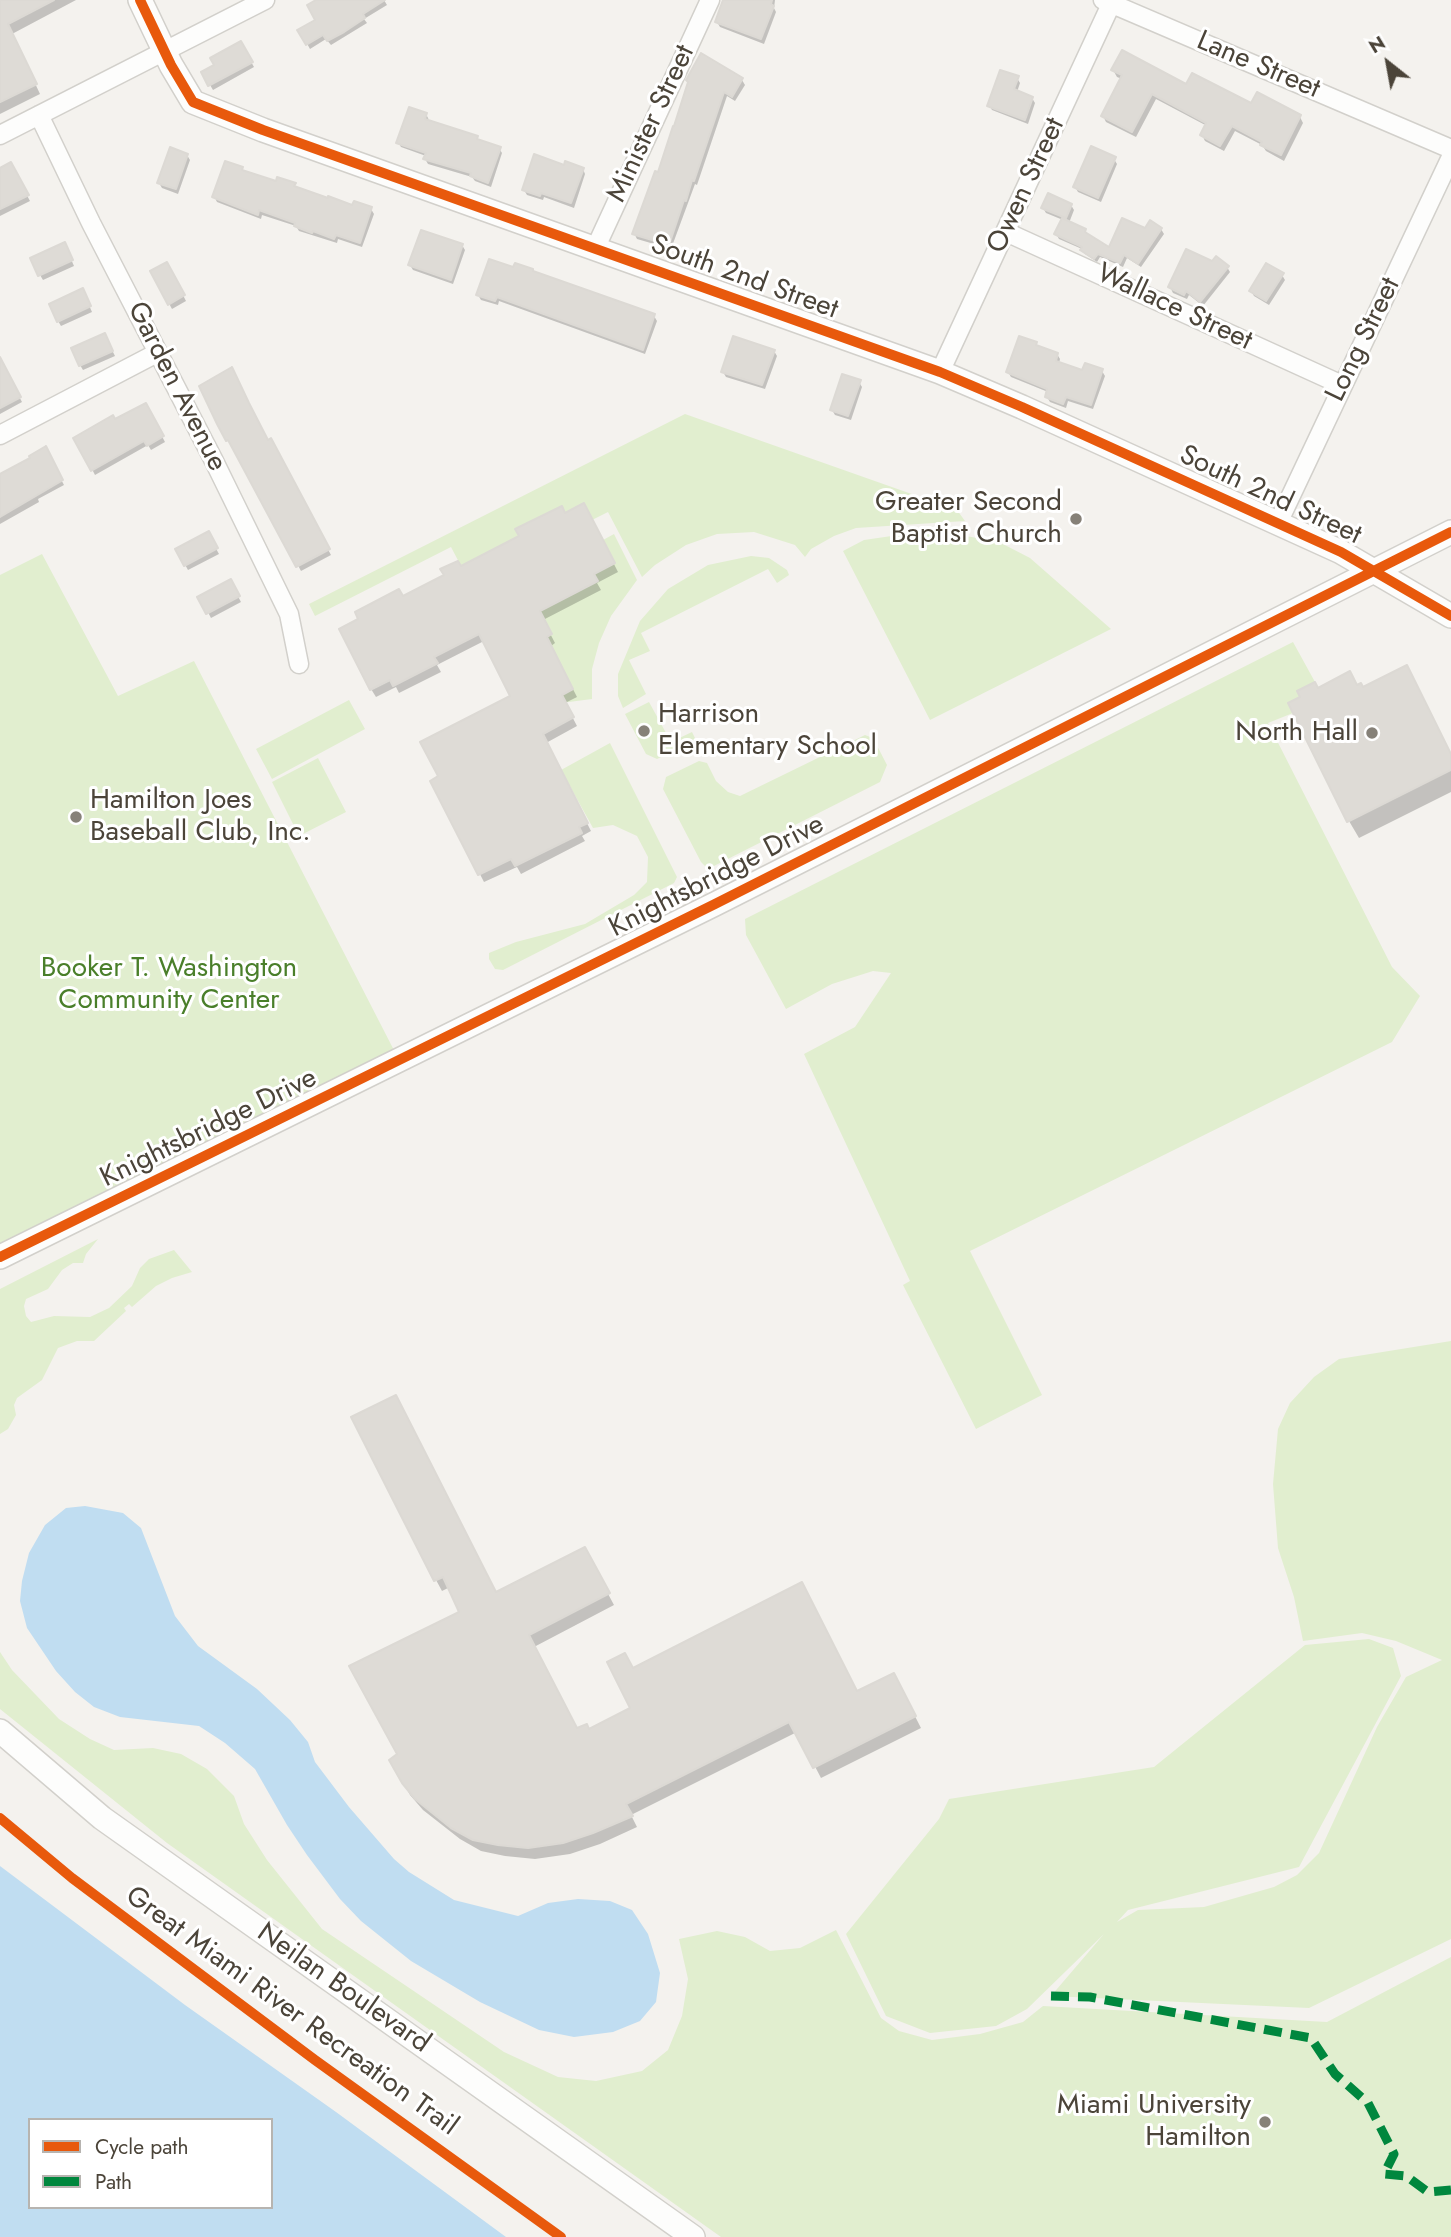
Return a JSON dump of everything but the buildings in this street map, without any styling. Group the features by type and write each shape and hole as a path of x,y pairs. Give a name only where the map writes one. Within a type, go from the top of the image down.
{"street":[{"name":"South 2nd Street","path":"140,0 193,102 263,130 940,372 1341,552 1451,616"},
{"path":"0,135 265,0"},
{"name":"Minister Street","path":"595,249 710,0"},
{"name":"Lane Street","path":"1109,1 1451,149"},
{"name":"Owen Street","path":"940,372 1109,1"},
{"name":"Garden Avenue","path":"39,115 289,614 299,664"},
{"name":"Long Street","path":"1278,523 1451,157"},
{"name":"Wallace Street","path":"1006,232 1342,385"},
{"path":"0,435 157,353"},
{"name":"Knightsbridge Drive","path":"0,1257 715,904 1451,532"},
{"name":"Neilan Boulevard","path":"0,1731 102,1818 693,2237"}],"green space":[{"path":"685,414 957,510 965,521 856,528 811,549 805,557 795,545 754,532 717,534 686,545 642,577 608,512 592,520 583,503 565,513 560,507 515,529 519,536 461,566 451,547 315,616 309,604"},
{"path":"933,530 999,542 1030,558 1111,629 930,720 843,551 864,540"},
{"path":"614,534 637,580 611,616 599,643 592,669 592,699 561,703 561,695 573,688 547,637 552,633 545,620 540,621 532,607 553,604 598,581 594,574 603,540"},
{"name":"Booker T. Washington Community Center","path":"42,554 118,696 194,661 399,1060 0,1257 0,575"},
{"path":"751,556 769,558 787,570 789,575 777,583 768,569 641,633 650,651 629,660 646,694 623,708 618,696 618,674 640,621 668,589 708,565"},
{"path":"1293,642 1315,682 1297,691 1300,697 1288,703 1293,713 1268,723 1392,967 1420,996 1392,1042 970,1251 1042,1395 976,1429 903,1285 910,1281 804,1054 855,1027 891,973 873,971 832,984 786,1009 746,935 745,919"},
{"path":"349,700 365,729 272,779 256,749"},
{"path":"649,702 671,742 692,732 696,740 657,759 646,754 625,714"},
{"path":"865,735 873,738 887,765 880,782 708,869 701,862 663,789 666,777 699,761 707,763 716,781 728,792 740,796"},
{"path":"610,743 677,877 674,883 503,970 495,969 489,959 489,953 516,942 585,924 634,895 647,882 648,857 637,836 613,825 593,828 561,770"},
{"path":"318,758 346,812 299,836 272,782"},
{"path":"98,1239 86,1254 83,1263 73,1263 62,1270 48,1289 26,1299 26,1316 31,1322 54,1316 90,1317 109,1308 132,1286 140,1268 149,1259 174,1250 192,1272 156,1286 132,1307 129,1304 124,1308 126,1311 94,1341 77,1341 58,1348 42,1380 17,1398 14,1405 16,1415 8,1429 0,1434 0,1289"},
{"path":"1451,1341 1451,1939 1309,2008 1051,1996 1104,1934 1027,2009 996,2026 930,2033 886,2016 846,1934 939,1819 949,1799 1154,1767 1305,1645 1369,1639 1393,1648 1401,1676 1299,1867 1128,1910 1117,1922 1138,1910 1204,1907 1274,1887 1297,1875 1319,1853 1377,1727 1406,1677 1442,1660 1396,1641 1362,1633 1303,1641 1294,1597 1278,1548 1273,1484 1278,1429 1290,1403 1314,1377 1339,1359"},
{"path":"0,1652 12,1670 59,1719 90,1739 114,1750 153,1748 181,1754 207,1769 234,1796 244,1824 267,1860 322,1929 504,2052 558,2077 596,2081 642,2071 668,2050 682,2016 688,1979 679,1939 717,1931 745,1937 770,1951 800,1948 836,1930 881,2018 899,2031 932,2040 980,2034 1023,2022 1043,2006 1327,2022 1451,1957 1451,2237 721,2237 167,1843 0,1709"}],"water":[{"path":"85,1506 123,1513 141,1528 175,1616 198,1646 257,1689 290,1720 308,1742 315,1762 349,1807 394,1859 409,1872 454,1900 518,1916 548,1903 578,1899 610,1901 632,1910 648,1934 660,1973 656,2002 640,2021 613,2032 574,2037 539,2030 480,2002 411,1961 361,1921 340,1899 307,1855 255,1769 225,1743 199,1726 120,1717 94,1707 75,1692 56,1671 27,1628 20,1601 29,1553 45,1525 66,1508"},
{"path":"0,1866 185,2005 506,2237 0,2237"}],"marked path":[{"path":"1051,1996 1090,1997 1311,2038 1335,2074 1368,2103 1394,2154 1384,2174 1406,2176 1428,2192 1451,2190"}],"cycle path":[{"path":"140,0 171,65 193,102 263,130 940,372 1341,552 1451,616"},
{"path":"0,1257 715,904 1451,532"},
{"name":"Great Miami River Recreation Trail","path":"0,1818 72,1878 315,2060 561,2237"}],"place":[{"name":"Greater Second Baptist Church","path":"1076,519"},
{"name":"Harrison Elementary School","path":"644,731"},
{"name":"North Hall","path":"1372,733"},
{"name":"Hamilton Joes Baseball Club, Inc.","path":"76,817"},
{"name":"Miami University Hamilton","path":"1265,2122"}]}
